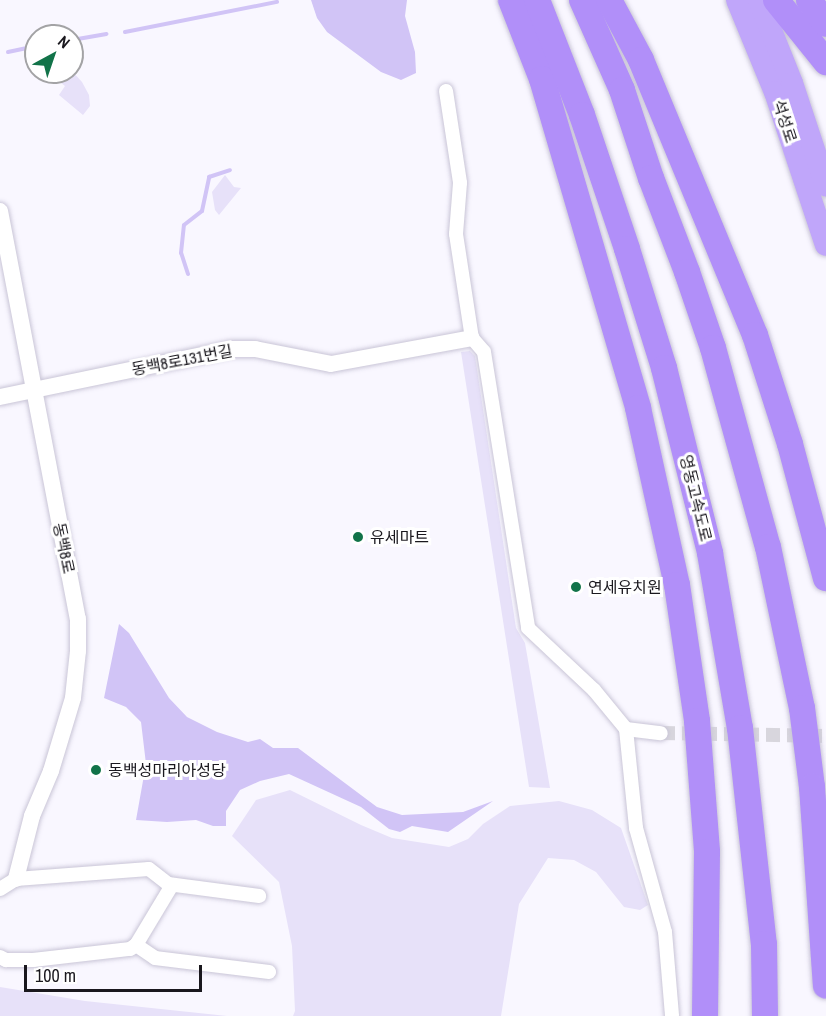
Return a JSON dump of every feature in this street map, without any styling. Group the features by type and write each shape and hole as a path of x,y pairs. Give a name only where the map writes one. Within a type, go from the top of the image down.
{"highway":[{"path":"511,0 542,79 635,396 677,585 698,721 706,841 705,1016"},
{"name":"영동고속도로","path":"537,0 582,115 664,368 710,553 740,728 764,944 765,1016"},
{"path":"582,0 622,90 691,283 713,348 768,547 802,708 812,787 826,986"},
{"path":"609,0 640,60 755,335 790,444 826,579"},
{"name":"석성로","path":"737,0 784,88 826,245"},
{"path":"759,0 784,88 826,186"},
{"path":"776,0 826,62"},
{"path":"808,0 826,24"}],"street":[{"path":"446,91 460,183 456,234 472,338 484,352 528,628 594,690 626,729 636,828 665,932 672,1016"},
{"name":"동백8로","path":"0,212 76,603 78,651 74,692 65,727 33,816 16,879"},
{"name":"동백8로131번길","path":"0,397 232,349 255,349 331,364 472,338"},
{"path":"626,729 661,733"},
{"path":"0,889 16,879 149,869 172,885 259,896"},
{"path":"0,957 6,960 33,960 130,949 136,945 172,885"},
{"path":"136,945 155,958 269,972"}],"shaded area":[{"path":"311,0 407,0 405,16 415,52 416,73 401,80 381,72 327,32 317,18"},
{"path":"62,84 83,84 89,95 90,106 83,115 59,95 65,86"},
{"path":"225,175 234,187 241,188 219,215 215,210 212,192"},
{"path":"470,351 475,356 516,628 525,643 550,788 529,787 461,352"},
{"path":"119,624 129,633 169,698 187,717 217,732 248,742 260,739 273,748 298,748 377,807 402,815 463,812 493,801 448,832 412,826 400,832 389,829 361,807 289,774 260,781 240,790 226,811 226,826 213,826 196,820 167,822 136,820 146,764 141,722 126,707 104,698"},
{"path":"290,790 392,838 449,847 468,839 483,824 510,806 559,801 592,810 621,828 648,905 640,910 624,907 596,872 574,860 548,858 519,904 501,1016 293,1016 295,1011 292,946 279,882 232,836 256,800"},
{"path":"0,987 85,1001 227,1016 0,1016"}],"waterway":[{"path":"125,32 277,2"},
{"path":"84,38 106,34"},
{"path":"8,52 24,49"},
{"path":"188,274 181,253 184,225 202,211 209,177 230,170"}],"tunnel":[{"path":"661,733 826,736"}],"place":[{"name":"유세마트","path":"358,537"},
{"name":"연세유치원","path":"576,587"},
{"name":"동백성마리아성당","path":"96,770"}]}
